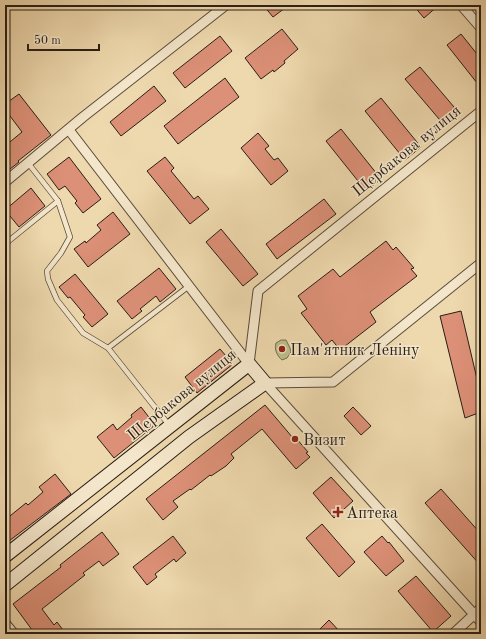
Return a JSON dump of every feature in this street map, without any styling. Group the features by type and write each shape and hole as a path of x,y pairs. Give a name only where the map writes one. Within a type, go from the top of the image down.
{"street":[{"path":"5,182 226,5"},
{"path":"461,5 481,28"},
{"name":"Щербакова вулиця","path":"5,556 249,364 258,291 481,111"},
{"path":"69,130 249,364 481,622"},
{"path":"5,585 189,437 265,383 333,382 481,263"},
{"path":"453,634 481,608"},
{"path":"5,623 14,634"}],"lane":[{"path":"28,163 58,201 70,237 61,253 47,271 48,280 57,300 83,333 108,348 170,426"},
{"path":"5,244 58,201"},
{"path":"108,348 189,285"}],"green space":[{"path":"281,340 286,340 291,352 287,358 282,360 277,354 275,348 276,343"}],"building":[{"path":"263,5 289,5 273,17"},
{"path":"413,5 439,5 424,18"},
{"path":"282,29 298,49 274,72 273,70 261,79 245,58"},
{"path":"461,34 481,59 481,88 447,45"},
{"path":"220,36 232,51 185,88 173,73"},
{"path":"420,67 460,114 445,126 405,79"},
{"path":"225,78 239,97 178,144 164,126"},
{"path":"154,86 166,101 121,136 110,122"},
{"path":"19,94 51,135 5,173 5,146 22,132 10,116 8,118 5,113 5,104"},
{"path":"381,98 421,147 405,160 365,111"},
{"path":"341,129 381,179 366,191 326,141"},
{"path":"258,133 269,146 265,149 274,160 278,158 288,171 271,185 241,148"},
{"path":"69,157 101,199 83,213 75,203 77,201 65,186 59,190 47,174"},
{"path":"165,157 174,168 171,171 194,199 198,196 209,209 190,224 147,171"},
{"path":"31,188 45,206 19,227 5,210"},
{"path":"324,199 336,214 277,259 266,244"},
{"path":"113,212 130,234 88,267 74,249 85,241 86,243 101,230 97,225"},
{"path":"221,229 258,274 243,286 206,242"},
{"path":"386,241 393,250 396,247 414,268 411,269 417,276 370,312 376,322 340,350 332,340 326,345 301,313 307,309 298,296 333,269 340,277"},
{"path":"159,268 176,289 160,302 156,296 140,309 142,311 132,319 117,301"},
{"path":"75,274 108,314 92,327 83,317 85,315 70,297 68,298 59,287"},
{"path":"461,311 481,396 481,412 465,418 440,316"},
{"path":"220,349 233,364 197,393 185,377"},
{"path":"265,405 293,438 295,437 308,452 306,453 310,457 296,469 262,429 231,454 234,458 226,466 211,476 210,475 191,490 190,489 173,501 178,507 163,520 146,499"},
{"path":"141,407 155,425 114,458 97,437 113,424 117,430"},
{"path":"353,407 371,426 361,435 344,416"},
{"path":"55,474 71,494 5,544 5,520 26,503 28,505 43,492 39,487"},
{"path":"331,477 353,501 334,518 313,493"},
{"path":"441,489 481,534 481,566 425,503"},
{"path":"322,524 355,562 339,577 306,538"},
{"path":"102,532 119,554 103,566 99,561 83,573 85,575 42,609 54,625 57,622 66,634 35,634 13,604 61,567 60,565"},
{"path":"173,536 186,553 176,562 174,559 155,574 157,577 147,585 133,567"},
{"path":"382,536 388,543 389,542 404,561 386,576 364,552"},
{"path":"416,576 451,616 433,632 398,591"},
{"path":"329,620 342,634 315,634"}],"place":[{"name":"Пам'ятник Леніну","path":"282,349"},
{"name":"Визит","path":"295,439"},
{"name":"Аптека","path":"338,512"}]}
